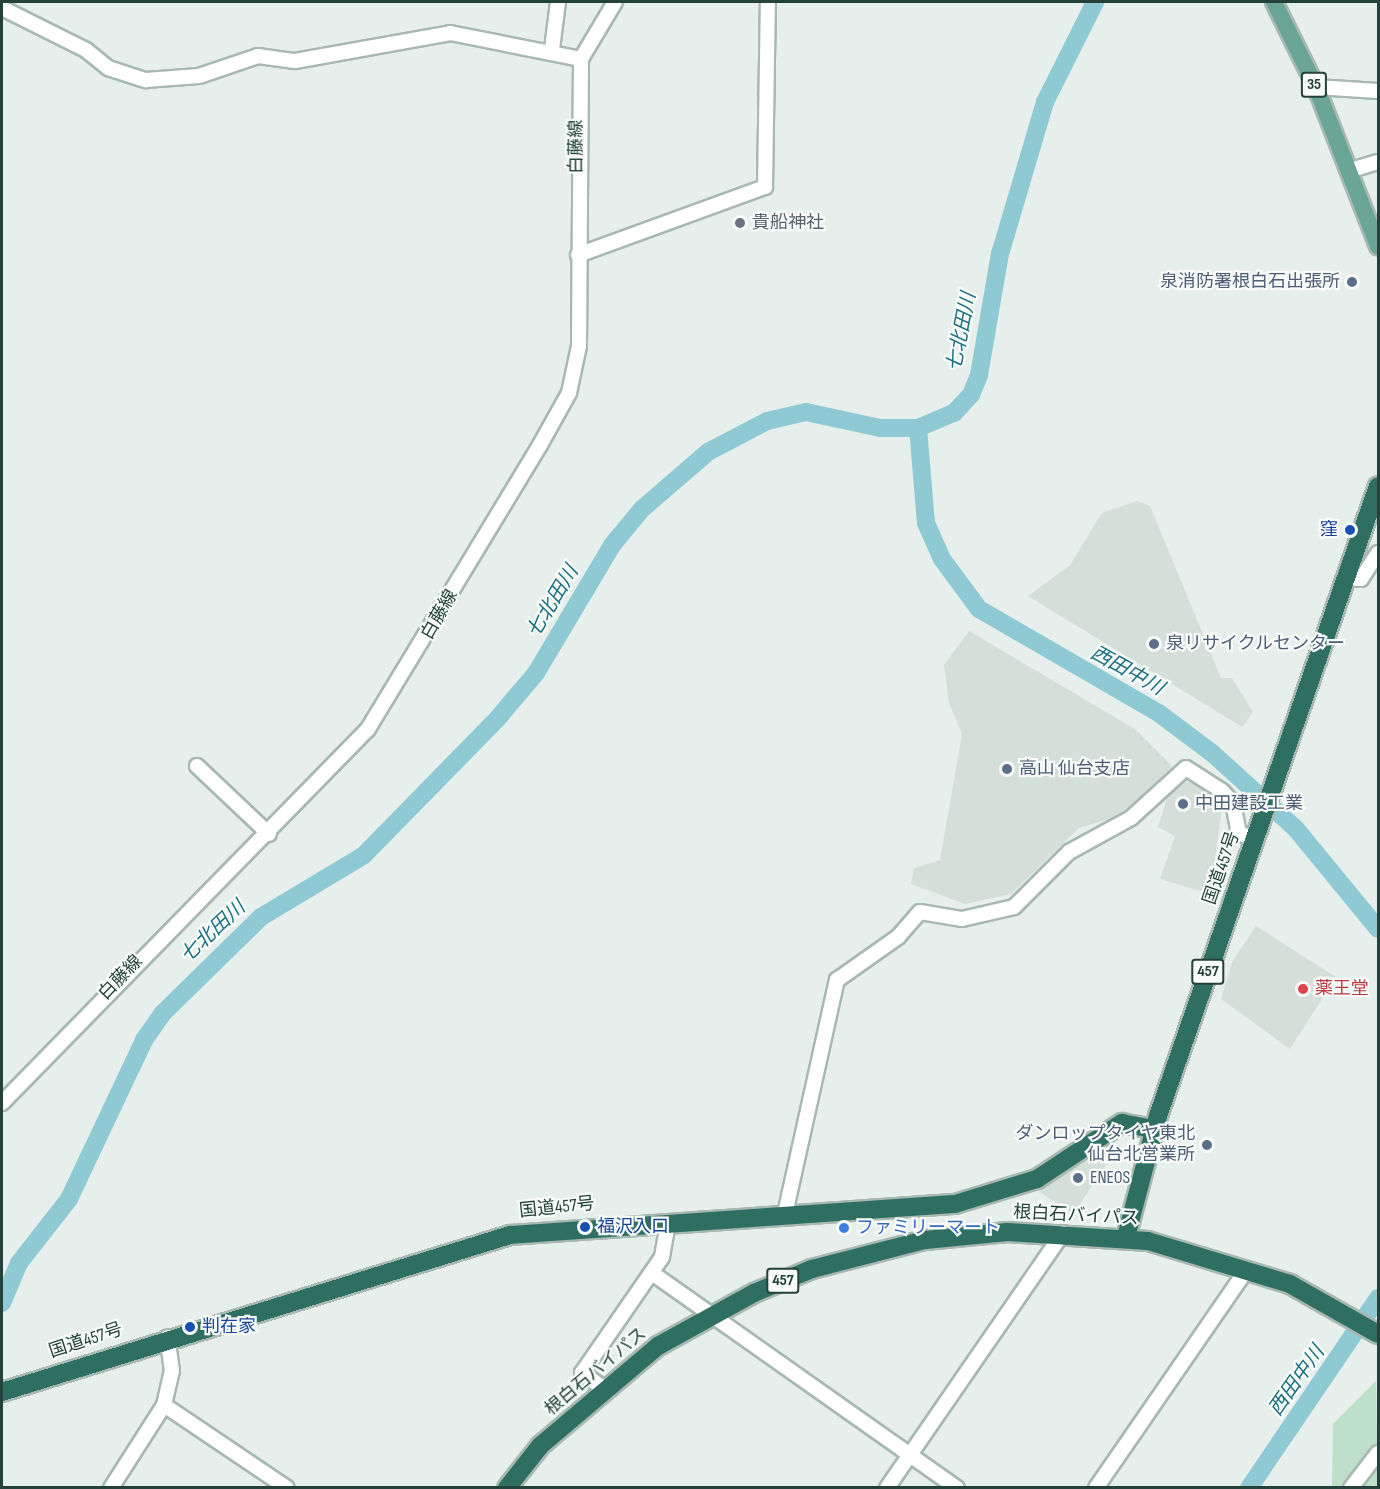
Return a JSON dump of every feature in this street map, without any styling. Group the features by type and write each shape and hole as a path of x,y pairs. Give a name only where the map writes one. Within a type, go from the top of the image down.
{"highway":[{"name":"国道457号","path":"1126,1238 1154,1129 1378,486"},
{"name":"国道457号","path":"2,1392 167,1337 510,1234 615,1223 668,1224 978,1199 1058,1168 1122,1123 1154,1129"},
{"name":"根白石バイパス","path":"507,1488 540,1446 603,1388 711,1314 812,1269 884,1248 964,1235 1063,1233 1126,1238 1247,1269 1341,1310 1378,1334"}],"main road":[{"name":"35","path":"1274,2 1316,87 1378,246"}],"street":[{"path":"552,49 558,2"},
{"name":"白藤線","path":"2,1103 203,893 269,834 389,702 569,393 579,346 581,59 615,2"},
{"path":"578,255 765,187 768,2"},
{"path":"2,8 86,50 108,68 146,80 199,76 258,56 295,61 450,33 552,49 581,59"},
{"path":"1316,87 1378,91"},
{"path":"1348,171 1378,162"},
{"path":"1347,578 1361,579 1378,553"},
{"path":"196,766 269,834"},
{"path":"785,1214 837,980 898,937 920,912 962,920 1014,907 1069,852 1131,818 1186,768 1222,791 1233,803 1239,833 1254,839"},
{"path":"603,1388 582,1373 662,1257 668,1224"},
{"path":"887,1488 1063,1233"},
{"path":"1096,1488 1247,1269"},
{"path":"651,1273 957,1488"},
{"path":"111,1488 164,1404 172,1371 167,1337"},
{"path":"164,1404 287,1488"},
{"path":"1351,1488 1378,1453"}],"shaded area":[{"path":"1137,501 1150,506 1221,678 1232,678 1253,712 1242,727 1028,596 1070,565 1102,513"},
{"path":"969,631 1135,729 1172,766 1146,795 1112,818 1079,828 1011,894 965,904 911,884 914,868 940,860 962,734 949,703 944,665"},
{"path":"1178,782 1196,783 1222,808 1210,894 1160,879 1175,836 1158,827 1169,792"},
{"path":"1256,926 1336,977 1290,1049 1221,999 1232,962"},
{"name":"ENEOS","path":"1096,1156 1106,1165 1073,1214 1037,1190"}],"green space":[{"path":"1376,1381 1378,1487 1332,1488 1333,1424"}],"waterway":[{"name":"七北田川","path":"2,1303 19,1263 69,1199 144,1040 162,1014 261,917 364,855 498,718 536,673 613,544 642,509 708,452 767,421 806,412 880,428 918,428 954,413 971,395 979,375 1000,254 1045,102 1095,2"},
{"name":"西田中川","path":"918,428 926,523 942,559 979,609 1160,714 1212,753 1296,829 1378,929"},
{"name":"西田中川","path":"1249,1488 1378,1298"}],"place":[{"name":"貴船神社","path":"740,223"},
{"name":"泉消防署根白石出張所","path":"1352,282"},
{"name":"窪","path":"1350,530"},
{"name":"泉リサイクルセンター","path":"1154,644"},
{"name":"高山 仙台支店","path":"1007,769"},
{"name":"中田建設工業","path":"1183,804"},
{"name":"薬王堂","path":"1303,989"},
{"name":"ダンロップタイヤ東北 仙台北営業所","path":"1207,1145"},
{"name":"ENEOS","path":"1078,1178"},
{"name":"福沢入口","path":"585,1227"},
{"name":"ファミリーマート","path":"844,1228"},
{"name":"判在家","path":"190,1327"}]}
